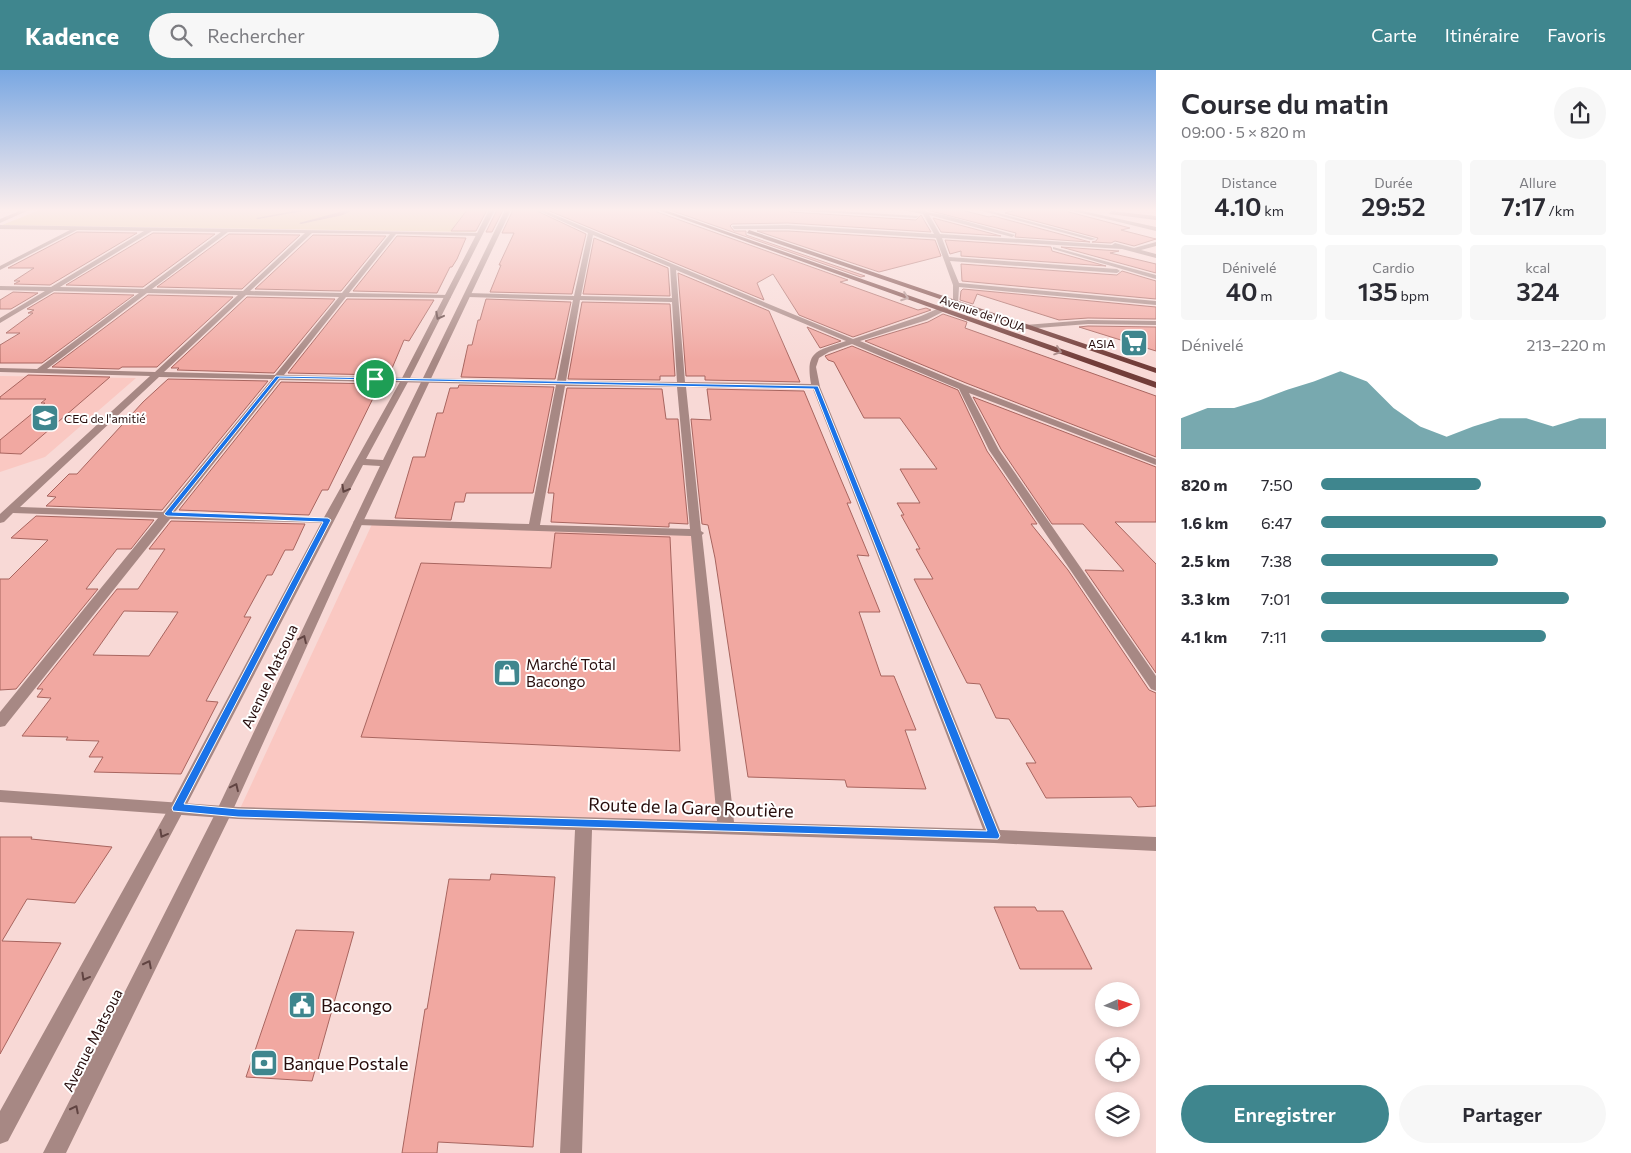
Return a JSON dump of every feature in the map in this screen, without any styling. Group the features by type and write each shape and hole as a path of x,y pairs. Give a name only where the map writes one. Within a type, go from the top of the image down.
{"main road":[{"name":"Avenue de l'OUA","path":"803,261 1156,385"},
{"name":"Avenue de l'OUA","path":"832,261 1156,371"}],"street":[{"path":"0,268 14,261"},
{"path":"0,321 100,261"},
{"path":"38,371 186,261"},
{"path":"0,520 279,261"},
{"path":"0,722 371,261"},
{"name":"Avenue Matsoua","path":"0,1133 177,808 328,520 405,380 466,261"},
{"name":"Avenue Matsoua","path":"54,1153 224,812 358,522 484,261"},
{"path":"534,528 585,261"},
{"path":"660,261 962,388 1156,462"},
{"path":"946,261 956,285 956,303 883,332 852,340 826,350 815,357 812,367 816,387 994,836"},
{"path":"967,261 1156,275"},
{"path":"1099,261 1142,273"},
{"path":"673,266 681,384 698,533 726,828"},
{"path":"956,285 1156,302"},
{"path":"0,288 448,297"},
{"path":"468,295 676,300"},
{"path":"1025,327 1088,322 1156,323"},
{"path":"0,370 427,381 816,387"},
{"path":"962,388 994,450 1156,686"},
{"path":"360,462 387,463"},
{"path":"12,510 328,520"},
{"path":"358,522 698,533"},
{"path":"0,796 177,808"},
{"name":"Route de la Gare Routière","path":"177,808 224,812 994,836 1156,844"},
{"path":"571,1153 584,823"}],"shaded area":[{"name":"CEG de l'amitié","path":"0,376 136,378 45,457 0,472"},
{"name":"Marché Total Bacongo","path":"373,522 698,533 726,828 238,813"}],"building":[{"path":"22,261 91,261 50,285 14,284 20,281 14,281 34,268 8,268"},
{"path":"107,261 179,261 143,287 66,285"},
{"path":"193,261 273,261 242,289 157,287"},
{"path":"286,261 366,261 341,291 255,289"},
{"path":"377,261 456,261 450,267 437,293 353,291"},
{"path":"501,261 580,261 572,294 490,292 501,265 499,265"},
{"path":"590,261 650,261 668,268 670,296 583,294"},
{"path":"669,261 793,261 848,280 840,282 918,310 926,308 931,310 853,337 799,315 773,274 757,283 764,300"},
{"path":"814,261 820,261 865,276 861,277"},
{"path":"845,261 923,261 879,272"},
{"path":"1027,261 1086,261 1106,266"},
{"path":"1110,261 1142,261 1156,264 1156,273"},
{"path":"961,264 1117,275 1122,271 1156,281 1156,299 962,281"},
{"path":"678,273 769,311 800,382 705,380 705,376 686,376"},
{"path":"963,289 1156,307 1156,319 1088,318 1059,320 977,294 973,304 960,300"},
{"path":"13,292 38,293 11,309 0,309 0,300"},
{"path":"54,293 134,295 42,363 0,363 0,345 20,333 6,333 33,313 28,313 34,310 27,309"},
{"path":"148,295 233,297 157,367 122,367 119,369 52,367"},
{"path":"247,297 335,299 274,373 177,370 179,368 171,368"},
{"path":"347,299 434,300 409,341 404,340 390,373 385,373 384,375 288,373"},
{"path":"486,299 571,302 555,379 461,377 468,345 472,345 478,320 480,320"},
{"path":"582,302 670,304 675,376 660,376 660,380 568,379"},
{"path":"943,314 967,322 965,328 1156,396 1156,457 966,383 865,341 928,322"},
{"path":"807,327 841,341 820,348"},
{"path":"1079,327 1156,327 1156,351"},
{"path":"852,346 958,390 987,451 1037,524 1031,524 1068,570 1149,690 1156,693 1156,806 1138,807 1131,797 1046,798 1026,763 1036,763 1009,719 996,718 980,684 967,683 914,579 933,579 916,549 920,549 901,515 904,515 897,503 920,503 900,469 937,469 900,418 864,418 834,362 828,360 825,356"},
{"path":"28,375 110,377 21,454 0,453 0,440 45,403 41,403 46,399 0,399 0,397"},
{"path":"168,379 268,381 162,510 46,506 56,497 47,496 69,474 77,474 143,402"},
{"path":"281,382 380,384 328,490 322,490 309,515 179,510"},
{"path":"459,385 554,387 533,493 466,493 464,502 455,502 451,520 395,518 413,457 425,457 437,413 443,413 450,388 458,388"},
{"path":"567,388 662,389 666,419 678,419 688,524 669,523 669,527 551,522 554,493 548,493"},
{"path":"707,389 804,391 851,503 847,503 869,556 857,555 880,612 859,612 881,676 894,676 916,730 905,730 926,789 847,787 845,780 748,777 715,558 708,525 702,524 691,419 711,420"},
{"path":"973,397 1156,467 1156,522 1115,522 1156,564 1156,673 1085,570 1124,571 1083,524 1052,524 1001,449"},
{"path":"36,516 154,520 131,549 117,549 86,589 98,589 16,689 0,690 0,579 9,579 48,540 11,538"},
{"path":"171,521 305,524 293,550 285,550 272,575 267,575 244,617 251,617 206,701 218,702 181,774 94,772 103,757 89,757 99,741 66,740 68,737 22,736 51,698 37,697 43,689 37,689 117,589 138,589 165,549 149,549","holes":["124,611 178,612 149,656 93,655"]},
{"path":"555,533 670,537 680,751 361,737 421,563 551,568"},
{"path":"0,837 32,837 31,839 112,847 75,903 27,899 2,941 61,943 0,1054"},
{"path":"491,874 555,877 533,1147 438,1142 437,1153 402,1153 425,1009 427,1009 449,879 490,880"},
{"path":"994,907 1035,907 1037,911 1063,911 1092,969 1020,969"},
{"name":"Bacongo","path":"296,930 354,932 312,1081 246,1077"}],"place":[{"name":"ASIA","path":"1134,343"},
{"name":"CEG de l'amitié","path":"45,418"},
{"name":"Marché Total Bacongo","path":"507,673"},
{"name":"Bacongo","path":"302,1005"},
{"name":"Banque Postale","path":"264,1063"}],"route":[{"path":"278,377 375,379 816,387 994,836 238,813 177,808 328,520 167,514 278,377"}]}
